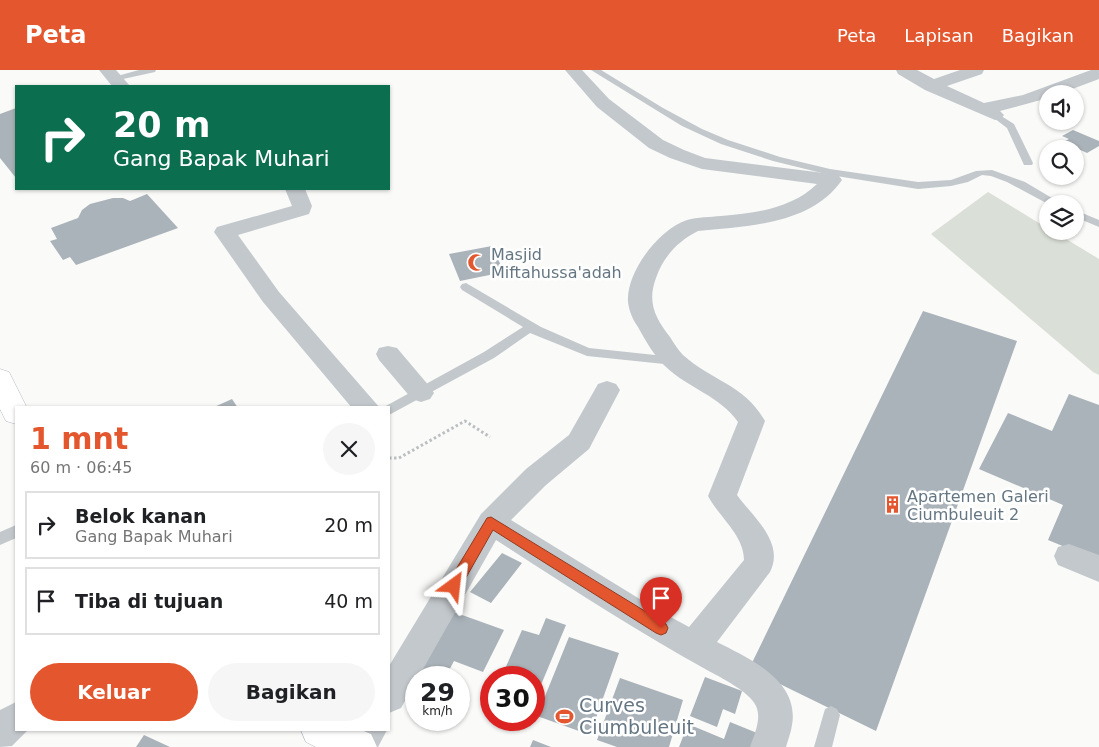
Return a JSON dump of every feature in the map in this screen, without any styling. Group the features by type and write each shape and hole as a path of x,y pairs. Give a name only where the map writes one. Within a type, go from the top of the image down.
{"main road":[{"path":"0,378 15,412"},
{"path":"321,731 359,747"}],"street":[{"path":"572,70 603,103 656,144 677,154 702,163 832,180 808,201 766,218 693,225 684,229 651,261 641,286 639,306 646,323 674,361 730,397 744,408 752,421 722,496 727,505 754,536 760,550 759,563 693,647"},
{"path":"904,70 931,86 989,112 1099,73"},
{"path":"931,86 976,70"},
{"path":"295,190 302,210 225,232 271,298 365,406"},
{"path":"388,354 421,393"},
{"path":"390,695 491,522 513,499 579,442 607,390"},
{"path":"491,522 645,619 738,670 763,688 771,699 774,708 775,723 768,747"},
{"path":"1069,556 1099,569"},
{"path":"0,734 15,719"},
{"path":"359,747 368,731"}],"lane":[{"path":"114,78 152,70"},
{"path":"595,70 647,102 700,131 770,158 833,172 914,186 946,185 965,180 978,173 993,173 1039,195"},
{"path":"989,112 1011,126 1028,163"},
{"path":"1084,216 1099,224"},
{"path":"466,287 537,330 586,352 674,361"},
{"path":"390,409 489,355 522,332 529,329 537,330"},
{"path":"0,540 15,532"},
{"path":"823,747 831,715"}],"path":[{"path":"390,458 399,458 465,421 490,437"}],"shaded area":[{"path":"988,192 1039,223 1039,240 1068,240 1099,259 1099,375 1093,372 931,234"}],"building":[{"path":"15,108 15,177 0,158 0,114"},
{"path":"1073,130 1099,141 1099,146 1087,153 1084,152 1084,140 1067,140 1069,139 1062,136"},
{"path":"147,194 178,228 76,265 70,257 63,260 50,241 57,239 51,228 78,218 82,210 90,204 113,198 123,198 130,201"},
{"name":"Masjid Miftahussa'adah","path":"492,246 504,272 460,281 449,254"},
{"name":"Apartemen Galeri Ciumbuleuit 2","path":"923,311 1017,341 876,731 749,669"},
{"path":"1069,394 1099,405 1099,561 1048,540 1063,505 979,469 1008,413 1052,431"},
{"path":"232,399 237,406 216,406"},
{"path":"502,553 522,563 491,603 470,592"},
{"path":"451,611 504,630 486,666 480,666 480,671 454,661 451,666 420,666"},
{"path":"546,618 566,625 545,675 545,666 506,666 522,630 539,635"},
{"path":"569,637 619,653 590,735 545,719 545,696"},
{"path":"705,677 742,691 735,714 723,709 717,727 690,716"},
{"path":"620,678 683,700 669,747 617,747 597,740"},
{"path":"730,722 762,735 759,747 679,747 688,724 724,739"},
{"path":"144,735 170,747 136,747"},
{"path":"533,740 551,747 530,747"}],"place":[{"name":"Masjid Miftahussa'adah","path":"477,263"},
{"name":"Apartemen Galeri Ciumbuleuit 2","path":"893,505"},
{"name":"Curves Ciumbuleuit","path":"565,716"}],"route":[{"path":"454,586 491,522 661,628"}]}
